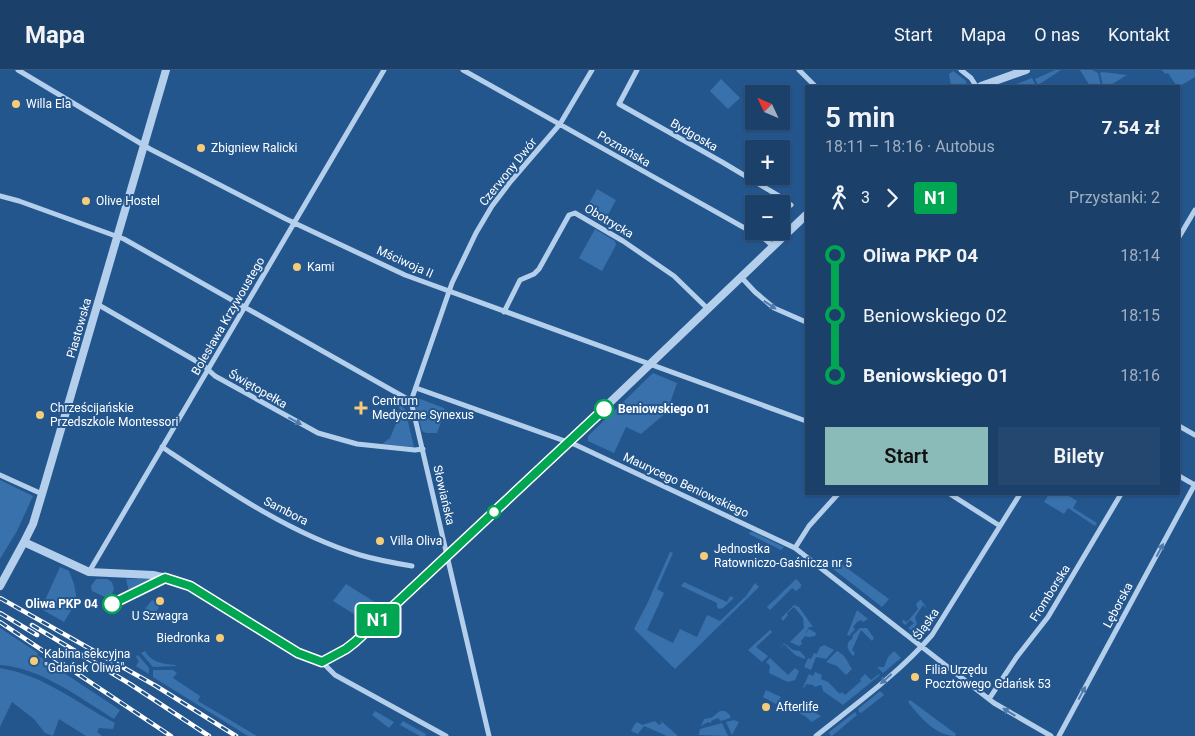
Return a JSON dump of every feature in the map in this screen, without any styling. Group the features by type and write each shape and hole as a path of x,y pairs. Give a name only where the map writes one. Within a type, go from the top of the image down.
{"street":[{"name":"Piastowska","path":"0,586 33,524 166,70"},
{"name":"Bolesława Krzywoustego","path":"89,572 384,70"},
{"name":"Poznańska","path":"464,70 757,235 773,246"},
{"name":"Czerwony Dwór","path":"449,291 476,233 492,206 560,124 592,70"},
{"name":"Bydgoska","path":"637,70 619,104 779,196 791,205"},
{"path":"799,70 814,85"},
{"path":"961,70 971,78 975,85"},
{"path":"998,79 1008,70"},
{"path":"983,85 1026,70"},
{"name":"Mściwoja II","path":"22,71 144,145 294,222 405,275 805,421"},
{"path":"0,196 118,236 411,400 449,291"},
{"path":"1180,235 1195,210"},
{"name":"Obotrycka","path":"504,312 520,280 537,271 569,215 575,213 630,245 674,276 708,309"},
{"path":"322,662 355,642 805,216"},
{"path":"741,277 764,301 774,308 805,322"},
{"name":"Świętopełka","path":"97,304 215,376 318,433 357,444 416,450 423,449"},
{"name":"Maurycego Beniowskiego","path":"416,388 576,445 795,548 989,699 1051,736"},
{"name":"Słowiańska","path":"411,400 489,736"},
{"path":"1180,427 1195,435"},
{"name":"Sambora","path":"162,447 259,509 322,541 360,555 412,566"},
{"path":"0,475 42,494"},
{"path":"1180,476 1195,484"},
{"name":"Lęborska","path":"1059,736 1195,484"},
{"path":"795,548 809,526 837,495"},
{"path":"952,495 1000,526"},
{"name":"Śląska","path":"816,736 880,685 923,647 1019,495"},
{"name":"Fromborska","path":"989,699 1016,658 1048,617 1121,495"},
{"path":"24,542 89,572 153,575 190,586 298,653 322,662 335,675 446,736"}],"shaded area":[{"path":"1055,70 1061,70 1038,85 1035,79"},
{"path":"1080,70 1092,70 1098,73 1101,85 1089,85"},
{"path":"1162,70 1195,70 1195,77 1180,86 1176,85 1168,73 1165,74"},
{"path":"953,71 967,83 951,85 949,74"},
{"path":"1100,73 1127,75 1111,85 1103,85"},
{"path":"1032,78 1036,85 1014,85"},
{"path":"721,79 740,98 728,109 710,91"},
{"path":"597,189 616,200 603,224 584,213"},
{"path":"595,229 615,241 616,245 602,271 579,258"},
{"path":"653,373 677,383 667,412 641,434 626,427 614,453 588,441 588,436"},
{"path":"415,397 444,408 445,411 437,433 422,431 414,400"},
{"path":"397,403 405,409 414,447 382,444 390,438 401,412"},
{"path":"0,480 33,496 17,531 0,559"},
{"path":"1048,495 1068,495 1077,501 1073,508 1097,523 1095,526 1068,508 1064,514 1044,502"},
{"path":"750,532 784,547 781,550 749,534"},
{"path":"670,552 673,553 657,589 664,593 647,630 673,643 680,629 697,637 707,615 720,621 746,596 755,583 759,587 675,669 634,629"},
{"path":"832,557 889,599 882,607 832,568 830,564"},
{"path":"60,567 69,571 77,601 64,622 41,609"},
{"path":"96,579 107,579 112,582 114,589 111,597 107,598 92,591 91,586"},
{"path":"126,579 155,579 129,592"},
{"path":"796,579 801,584 801,587 796,591 792,588 770,610 767,607"},
{"path":"684,582 727,602 730,596 734,598 723,608 719,609 717,603 681,586"},
{"path":"346,584 381,606 365,621 333,601"},
{"path":"152,600 160,605 155,614 145,609"},
{"path":"920,600 926,608 923,605 915,617 917,624 912,631 908,628 914,623 910,620 905,625 902,622 904,619 905,622 908,621 918,609 916,604"},
{"path":"794,605 799,607 813,627 809,627 805,635 809,629 816,633 815,636 805,636 801,641 802,644 799,646 790,642 804,628 803,618 794,607 787,613 788,615 783,621 781,618"},
{"path":"857,610 868,619 863,622 861,620 857,622 853,627 855,629 849,636 847,635"},
{"path":"0,628 120,710 114,719 60,685 15,667 0,665"},
{"path":"860,628 867,628 874,638 872,641 861,630 852,650 855,653 853,656 847,645"},
{"path":"770,630 772,632 756,647 768,656 762,662 748,650"},
{"path":"784,643 793,650 800,651 805,659 795,655 784,644 779,649"},
{"path":"824,645 834,650 826,659 816,657 811,670 804,667 808,658 811,659 814,653 817,654 820,647"},
{"path":"145,651 154,660 176,666 153,667 141,653"},
{"path":"837,651 844,657 852,669 846,675 837,666 826,662"},
{"path":"894,651 901,658 883,673 877,667 884,667 888,657"},
{"path":"138,655 149,668 149,674 136,666 139,661 136,657"},
{"path":"770,658 788,675 795,668 799,671 795,680 788,682 769,673 770,666 766,662"},
{"path":"0,668 46,683 115,723 113,729 99,728 97,732 102,736 86,736 59,719 53,736 45,733 34,719 12,702 0,727"},
{"path":"153,670 173,670 177,673 173,678 200,696 198,701 257,736 248,736 153,677"},
{"path":"815,672 822,675 821,679 828,682 840,694 842,692 845,695 861,681 860,679 865,674 871,680 880,675 843,705 823,691 820,685 815,687 806,684 803,687 809,674 813,676"},
{"path":"766,690 781,697 776,704 763,697"},
{"path":"880,691 884,695 861,713 859,712 858,709"},
{"path":"910,700 956,734 955,736 941,733 928,724 908,702"},
{"path":"804,703 804,707 821,716 812,722 799,713"},
{"path":"375,711 394,722 389,728 372,715"},
{"path":"720,711 725,711 730,715 730,718 721,721 718,718 711,721 711,723 708,722 701,726 704,719 711,718"},
{"path":"855,712 857,715 832,736 830,735 829,732"},
{"path":"660,720 678,736 667,736 644,726 638,734 631,731 637,722 642,725 655,721 659,725 662,723"},
{"path":"734,720 739,722 732,735 726,722"},
{"path":"403,721 426,734 425,736 420,736 400,725"},
{"path":"722,723 728,736 699,735 700,729"}],"railway":[{"path":"0,598 156,686 236,736"},
{"path":"0,613 37,635"},
{"path":"0,622 171,736"},
{"path":"32,625 130,684 209,736"}],"bus line":[{"name":"N1","path":"112,604 165,578 175,580 190,586 298,653 322,662 355,642 604,409"}],"place":[{"name":"Willa Ela","path":"16,104"},
{"name":"Zbigniew Ralicki","path":"201,148"},
{"name":"Olive Hostel","path":"86,201"},
{"name":"Kami","path":"297,267"},
{"name":"Centrum Medyczne Synexus","path":"361,408"},
{"name":"Beniowskiego 01","path":"604,409"},
{"name":"Chrześcijańskie Przedszkole Montessori","path":"40,415"},
{"name":"Villa Oliva","path":"380,541"},
{"name":"Jednostka Ratowniczo-Gaśnicza nr 5","path":"704,556"},
{"name":"U Szwagra","path":"160,601"},
{"name":"Oliwa PKP 04","path":"112,604"},
{"name":"Biedronka","path":"220,638"},
{"name":"Kabina sekcyjna \"Gdańsk Oliwa\"","path":"34,661"},
{"name":"Filia Urzędu Pocztowego Gdańsk 53","path":"915,677"},
{"name":"Afterlife","path":"766,707"}]}
